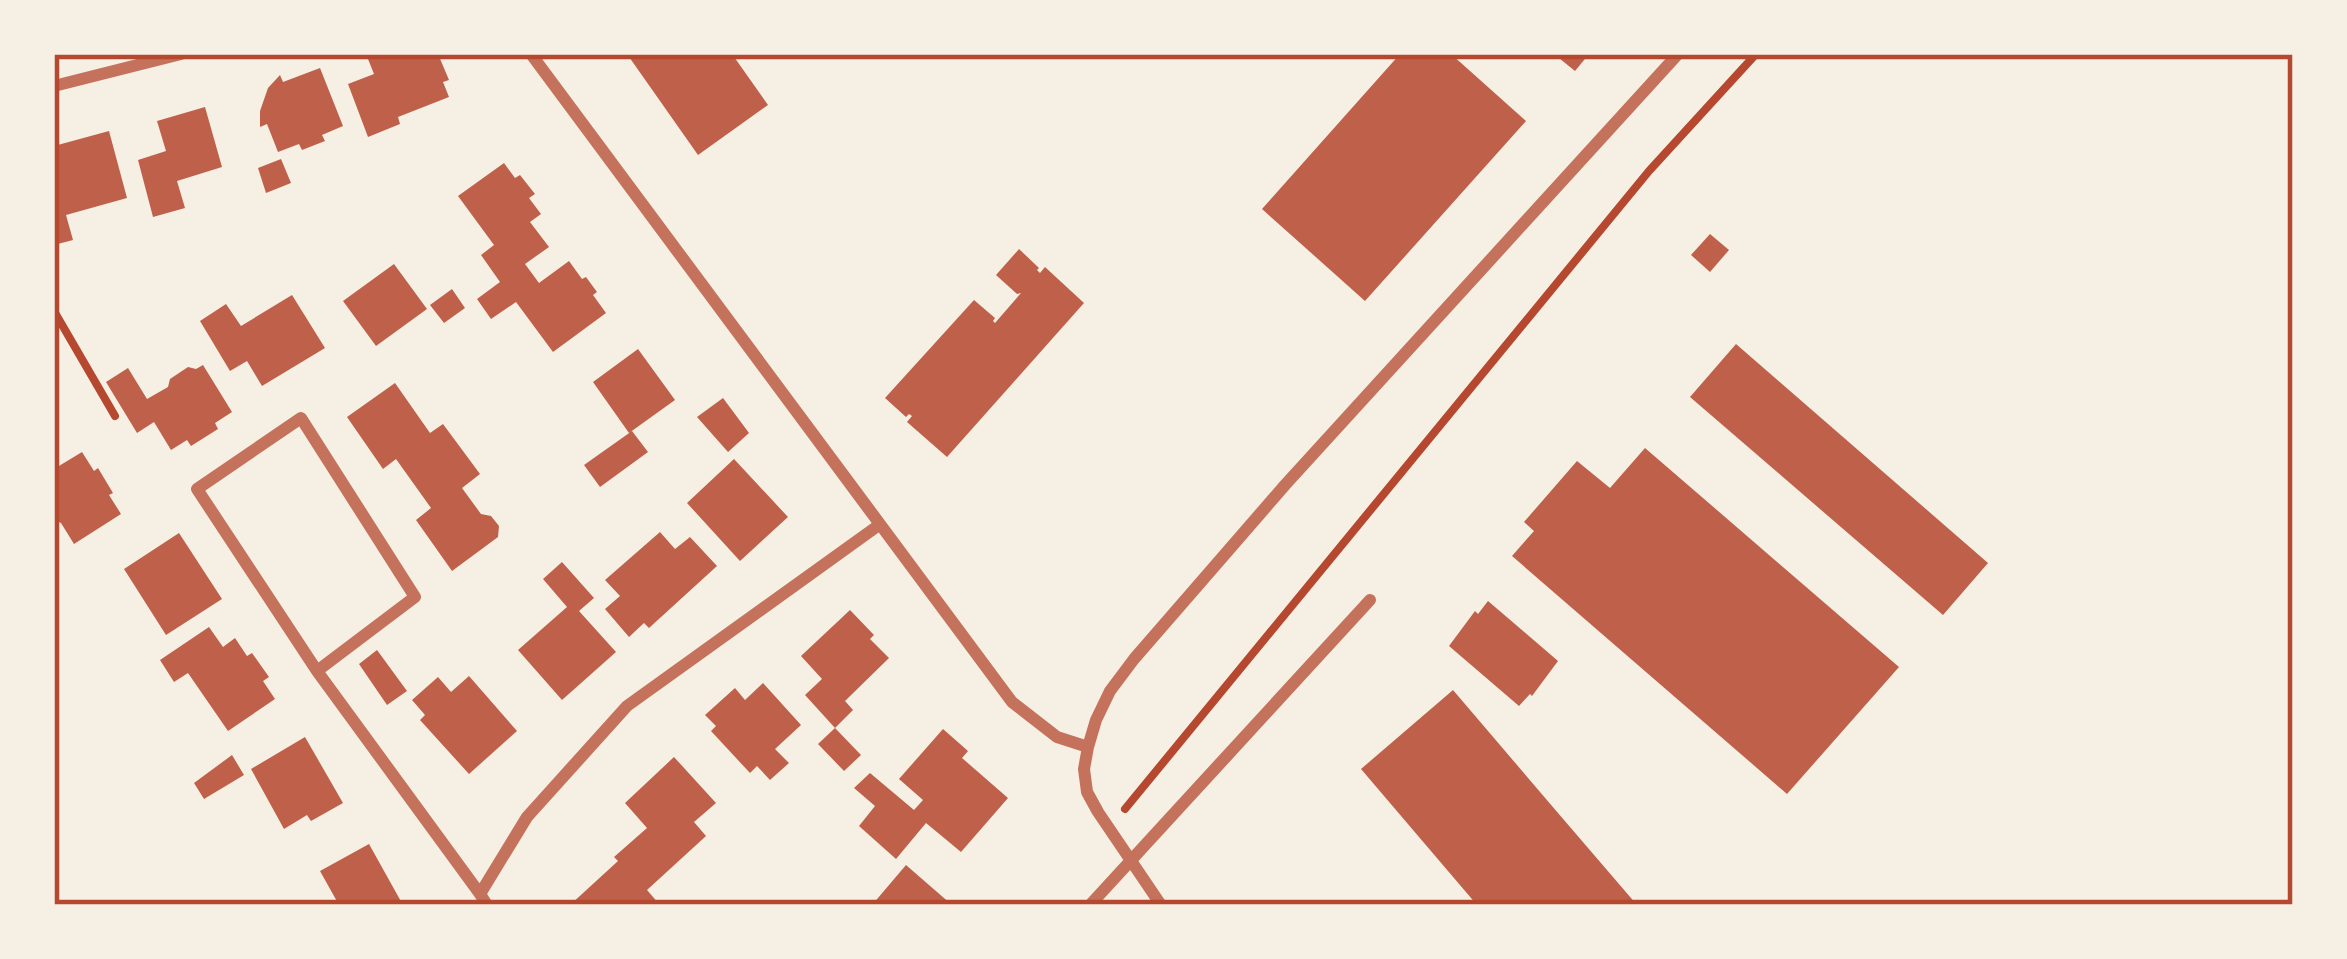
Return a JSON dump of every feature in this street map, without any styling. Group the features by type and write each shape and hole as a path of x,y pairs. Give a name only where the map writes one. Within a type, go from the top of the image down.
{"street":[{"path":"54,86 181,54"},
{"path":"531,54 1012,702 1057,737 1088,746"},
{"path":"1161,905 1087,792 1088,746 1110,691 1301,468 1678,54"},
{"path":"317,670 415,597 301,418 196,489 317,670 484,900 527,818 627,706 879,525"},
{"path":"1090,905 1370,600"}],"path":[{"path":"1109,828 1649,172 1756,54"},
{"path":"54,310 116,416"}],"building":[{"path":"366,54 438,54 449,80 443,82 449,97 398,117 400,124 368,137 348,84 374,74"},
{"path":"627,54 732,54 768,105 698,155"},
{"path":"1400,54 1451,54 1526,121 1365,301 1262,209"},
{"path":"1554,54 1589,54 1575,71"},
{"path":"320,68 343,126 322,135 325,141 278,152 267,124 260,127 268,88 280,75 283,82"},
{"path":"205,107 222,167 177,181 185,208 153,217 138,160 166,151 157,121"},
{"path":"109,131 127,198 66,215 73,240 54,245 54,146"},
{"path":"281,159 291,183 266,193 258,168"},
{"path":"504,163 535,194 529,198 541,214 530,222 549,247 525,264 539,283 569,261 597,292 593,295 606,313 553,352 516,302 491,319 477,299 500,282 481,255 494,245 458,196"},
{"path":"1710,234 1729,250 1710,272 1691,255"},
{"path":"1019,249 1040,273 1045,267 1084,303 947,457 907,422 912,416 906,417 885,398 974,300 995,323 1021,293 996,275"},
{"path":"394,264 427,309 376,346 343,301"},
{"path":"452,289 465,308 444,323 430,305"},
{"path":"292,295 325,348 262,386 247,361 230,371 200,321 226,304 241,326"},
{"path":"1736,344 1988,563 1943,615 1690,397"},
{"path":"638,349 675,400 629,433 593,382"},
{"path":"203,365 232,412 215,423 218,429 191,446 187,440 171,450 154,422 137,433 106,382 128,368 147,399 188,367"},
{"path":"395,383 430,433 443,424 480,474 462,488 481,514 491,516 499,526 498,537 452,571 416,520 431,508 396,459 383,469 347,417"},
{"path":"723,398 749,433 728,452 697,417"},
{"path":"632,431 648,452 600,487 584,465"},
{"path":"1645,448 1899,667 1787,794 1512,556 1534,531 1524,522 1577,461 1610,488"},
{"path":"82,452 94,471 98,468 121,514 74,544 54,520 54,469"},
{"path":"734,459 788,517 740,561 687,503"},
{"path":"660,532 675,549 690,537 717,566 649,628 644,623 629,637 605,609 620,596 605,580"},
{"path":"179,533 222,599 166,635 124,569"},
{"path":"562,562 594,598 579,611 616,652 562,700 518,650 567,607 543,579"},
{"path":"1488,601 1558,661 1519,706 1449,646"},
{"path":"850,610 889,658 845,701 853,710 835,728 805,695 822,679 801,656"},
{"path":"209,627 223,647 235,638 247,656 252,653 269,677 263,681 275,699 228,731 188,673 174,682 160,660"},
{"path":"377,650 407,691 387,705 359,664"},
{"path":"469,676 517,731 469,774 420,720 425,715 412,700 438,677 451,692"},
{"path":"763,683 801,725 775,749 789,763 770,780 757,766 750,773 711,731 716,726 705,715 735,688 745,700"},
{"path":"1453,690 1637,905 1477,905 1361,769"},
{"path":"835,728 861,755 844,771 818,744"},
{"path":"943,729 968,751 962,758 1008,798 961,852 926,823 896,859 859,826 875,806 854,788 870,773 914,810 923,800 899,779"},
{"path":"305,737 343,803 284,829 251,769"},
{"path":"232,755 244,775 204,799 194,783"},
{"path":"674,757 716,803 694,822 706,836 647,890 660,905 570,905 647,828 625,803"},
{"path":"369,844 403,905 339,905 320,871"},
{"path":"906,865 952,905 872,905"}]}
